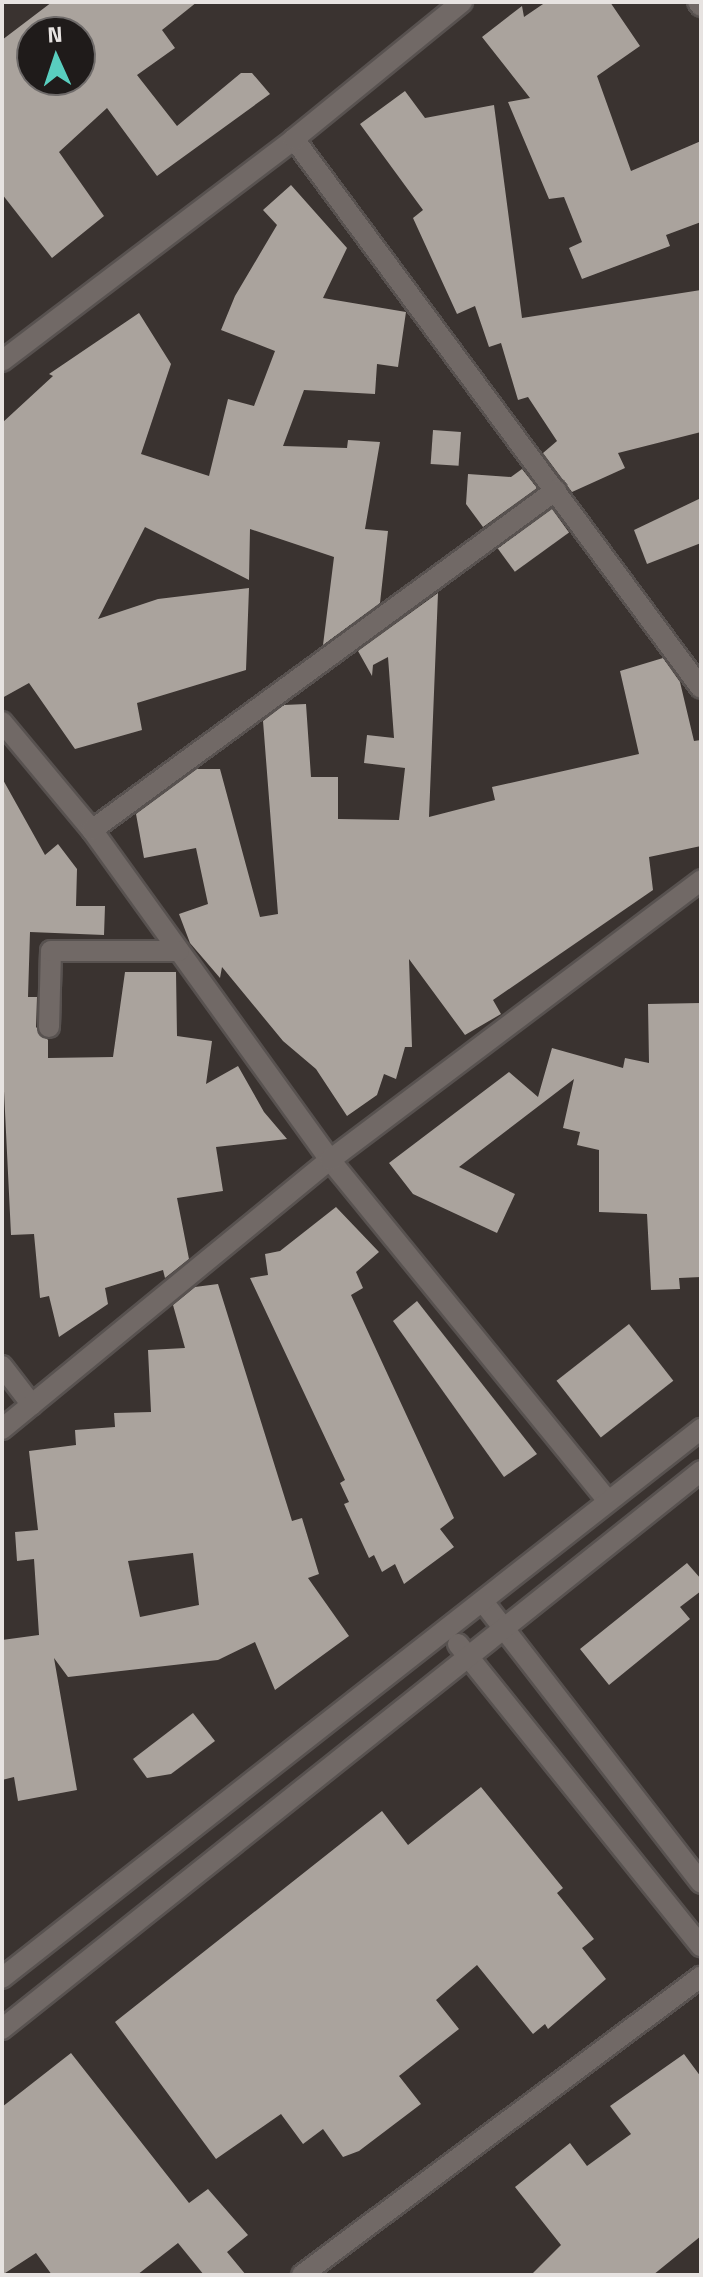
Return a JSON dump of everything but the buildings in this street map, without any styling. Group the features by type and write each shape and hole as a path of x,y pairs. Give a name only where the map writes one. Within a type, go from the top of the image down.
{"street":[{"path":"2,361 294,139 462,2"},
{"path":"294,139 701,688"},
{"path":"92,830 556,490"},
{"path":"2,722 92,830 330,1160 608,1501"},
{"path":"2,1429 330,1160 701,880"},
{"path":"49,1027 51,951 179,951"},
{"path":"2,1366 32,1405"},
{"path":"2,1978 484,1603 701,1429"},
{"path":"2,2029 465,1655 701,1471"},
{"path":"484,1603 701,1883"},
{"path":"448,1631 701,1946"},
{"path":"302,2275 701,1977"}]}
